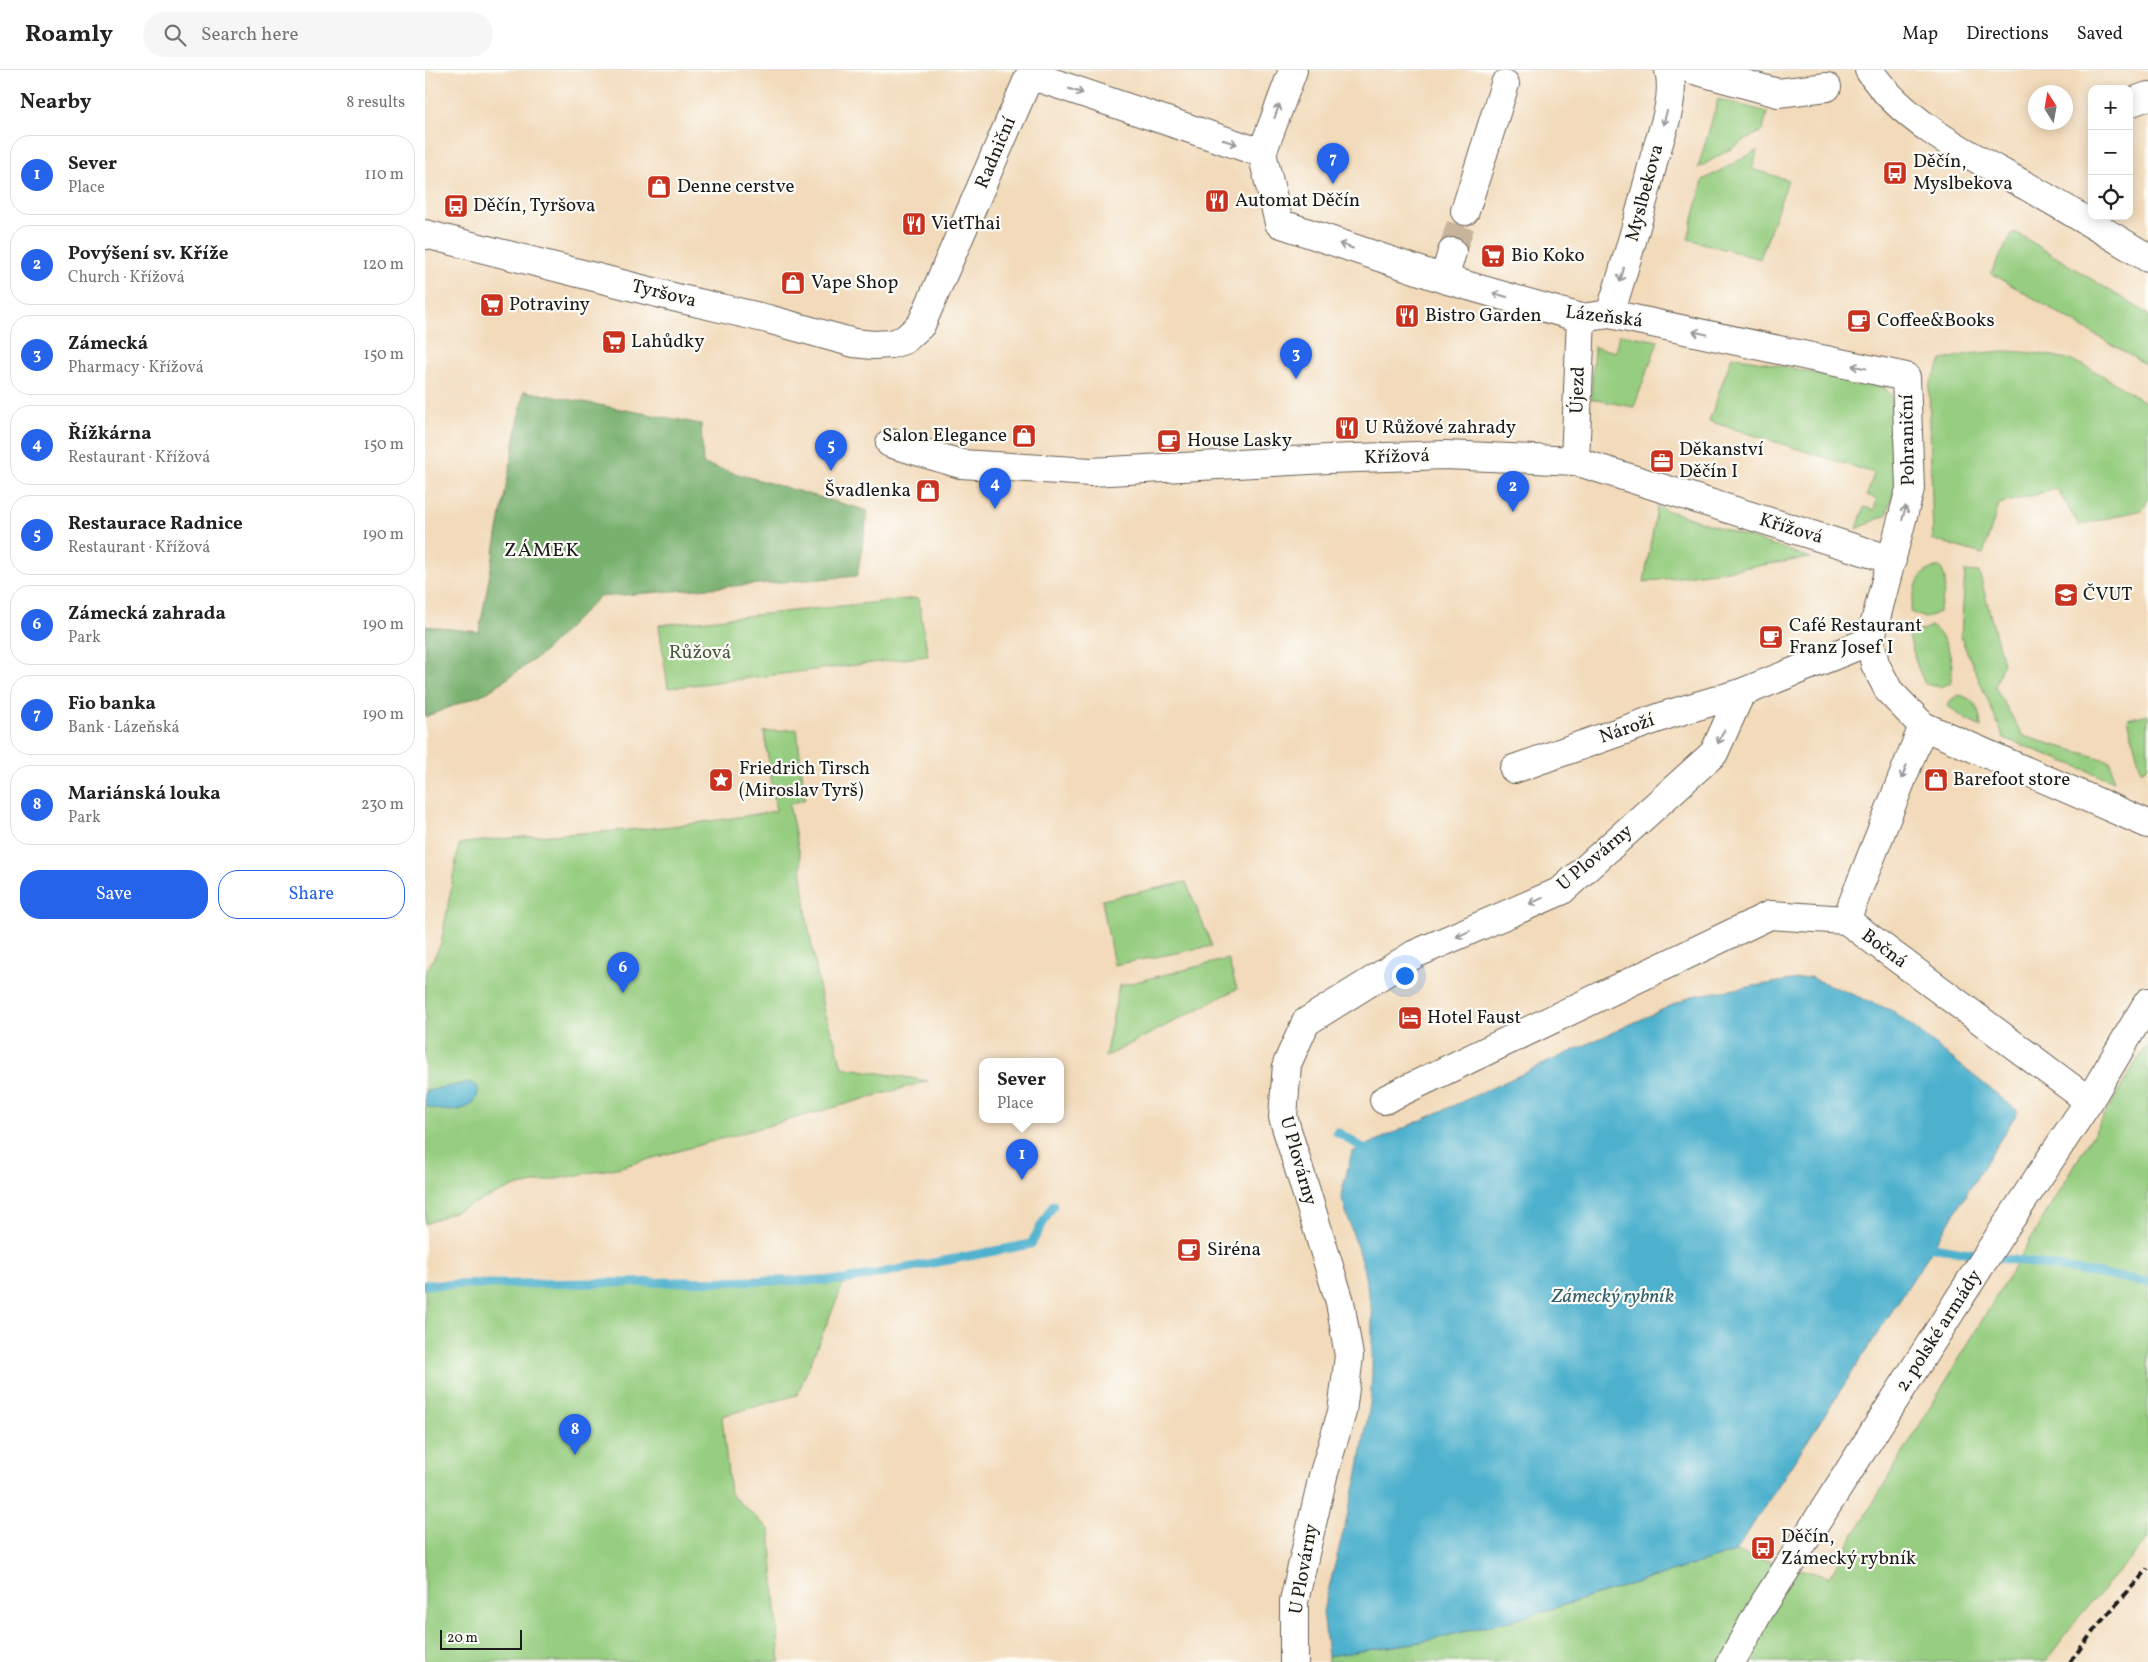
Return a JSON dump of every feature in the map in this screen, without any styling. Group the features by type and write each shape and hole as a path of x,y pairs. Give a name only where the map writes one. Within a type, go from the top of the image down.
{"street":[{"path":"1031,73 1262,153 1293,70"},
{"name":"Myslbekova","path":"1610,314 1669,105 1671,82 1669,70"},
{"path":"1694,70 1778,93 1827,87"},
{"name":"Radniční","path":"904,340 921,325 1031,73"},
{"path":"1871,73 1903,108 1943,138 2093,224 2148,258"},
{"path":"1465,211 1505,84"},
{"path":"2133,102 2148,96"},
{"name":"Lázeňská","path":"1262,153 1279,223 1444,279 1581,318 1610,314 1906,377"},
{"name":"Tyršova","path":"425,234 677,298 768,319 854,343 891,344 904,340"},
{"path":"1444,279 1452,252"},
{"name":"Újezd","path":"1575,461 1581,318"},
{"name":"Pohraniční","path":"1870,641 1910,489 1906,377"},
{"name":"Křížová","path":"890,443 961,464 1091,472 1446,455 1575,461 1892,560"},
{"path":"1741,693 1870,641 1875,664 1889,691 1923,726 2148,824"},
{"name":"Nároží","path":"1514,768 1670,714 1741,693"},
{"name":"U Plovárny","path":"1294,1662 1294,1601 1323,1476 1341,1412 1349,1356 1340,1302 1283,1118 1287,1064 1306,1022 1415,954 1561,891 1713,752 1741,693"},
{"name":"Bočná","path":"1923,726 1846,920 2089,1101"},
{"path":"1384,1100 1770,915 1846,920"},
{"name":"2. polské armády","path":"1731,1662 1760,1610 1998,1238 2089,1101 2148,1002"}],"green space":[{"path":"1718,99 1767,112 1763,130 1698,168"},
{"path":"1758,150 1752,169 1788,180 1760,259 1688,239 1703,180"},
{"path":"2017,233 2148,314 2148,366 1991,273 2012,234"},
{"path":"1620,334 1658,341 1634,407 1591,399 1594,347 1616,352"},
{"path":"2005,351 2054,356 2070,360 2100,374 2148,404 2148,499 2142,510 2079,525 2057,489 1999,504 1983,554 1933,540 1929,386 1942,360 1968,354"},
{"path":"1732,356 1884,387 1892,397 1896,486 1886,515 1857,529 1864,507 1874,510 1877,499 1867,495 1874,473 1709,421"},
{"path":"524,391 701,424 703,464 868,511 857,576 599,597 542,654 488,692 425,717 425,626 479,632"},
{"path":"1657,507 1811,558 1644,582"},
{"path":"1940,567 1945,578 1945,584 1939,612 1925,618 1910,612 1917,583 1921,577 1925,572"},
{"path":"1965,571 1979,572 2003,663 1995,687 2023,736 2110,761 2114,781 2004,738 1961,638"},
{"name":"Růžová","path":"918,598 928,656 668,688 659,625"},
{"path":"1931,626 1942,637 1951,660 1952,676 1950,683 1941,687 1925,684 1917,666 1909,636"},
{"path":"1959,695 1969,699 1976,707 1981,727 1965,719 1948,706 1952,699"},
{"path":"2148,714 2148,766 2141,771 2128,719"},
{"path":"797,729 805,799 789,805 800,856 807,919 824,1013 835,1041 842,1067 928,1081 621,1167 513,1187 425,1224 425,974 441,944 459,844 510,838 663,827 776,811 764,732"},
{"path":"1186,882 1212,946 1114,965 1102,900"},
{"path":"1228,959 1237,989 1105,1057 1119,986"},
{"path":"2148,1042 2148,1539 2082,1613 2045,1662 1328,1662 1328,1656 1421,1642 1522,1618 1735,1552 1829,1577"},
{"path":"845,1280 797,1395 722,1416 730,1494 770,1530 780,1662 425,1662 425,1285"}],"water":[{"name":"Zámecký rybník","path":"1810,977 1893,1011 2018,1111 1926,1259 1735,1552 1522,1618 1421,1642 1328,1656 1323,1611 1357,1478 1370,1404 1372,1373 1372,1312 1363,1267 1341,1195 1352,1152 1692,996"},
{"path":"469,1082 478,1087 474,1102 468,1107 452,1111 428,1107 425,1100 426,1091"}],"waterway":[{"path":"1337,1132 1371,1153"},
{"path":"425,1285 845,1280 1031,1244 1053,1205"},
{"path":"1921,1245 2148,1282"}],"tunnel":[{"path":"1452,252 1465,211"}],"railway":[{"path":"2070,1662 2098,1625 2148,1569"}],"place":[{"name":"Děčín, Myslbekova","path":"1895,173"},
{"name":"Fio banka","path":"1333,184"},
{"name":"Denne cerstve","path":"659,187"},
{"name":"Automat Děčín","path":"1217,201"},
{"name":"Děčín, Tyršova","path":"456,206"},
{"name":"VietThai","path":"914,224"},
{"name":"Bio Koko","path":"1493,256"},
{"name":"Vape Shop","path":"793,283"},
{"name":"Potraviny","path":"492,305"},
{"name":"Bistro Garden","path":"1407,316"},
{"name":"Coffee&Books","path":"1859,321"},
{"name":"Lahůdky","path":"614,342"},
{"name":"Zámecká","path":"1296,379"},
{"name":"U Růžové zahrady","path":"1347,428"},
{"name":"Salon Elegance","path":"1024,436"},
{"name":"House Lasky","path":"1169,441"},
{"name":"Děkanství Děčín I","path":"1662,461"},
{"name":"Restaurace Radnice","path":"831,471"},
{"name":"Švadlenka","path":"928,491"},
{"name":"Řížkárna","path":"995,509"},
{"name":"Povýšení sv. Kříže","path":"1513,512"},
{"name":"ČVUT","path":"2066,595"},
{"name":"Café Restaurant Franz Josef I","path":"1771,637"},
{"name":"Friedrich Tirsch (Miroslav Tyrš)","path":"721,780"},
{"name":"Barefoot store","path":"1936,780"},
{"name":"Zámecká zahrada","path":"623,993"},
{"name":"Hotel Faust","path":"1410,1018"},
{"name":"Sever","path":"1022,1180"},
{"name":"Siréna","path":"1189,1250"},
{"name":"Mariánská louka","path":"575,1455"},
{"name":"Děčín, Zámecký rybník","path":"1763,1548"}],"district":[{"name":"ZÁMEK","path":"542,551"}]}
